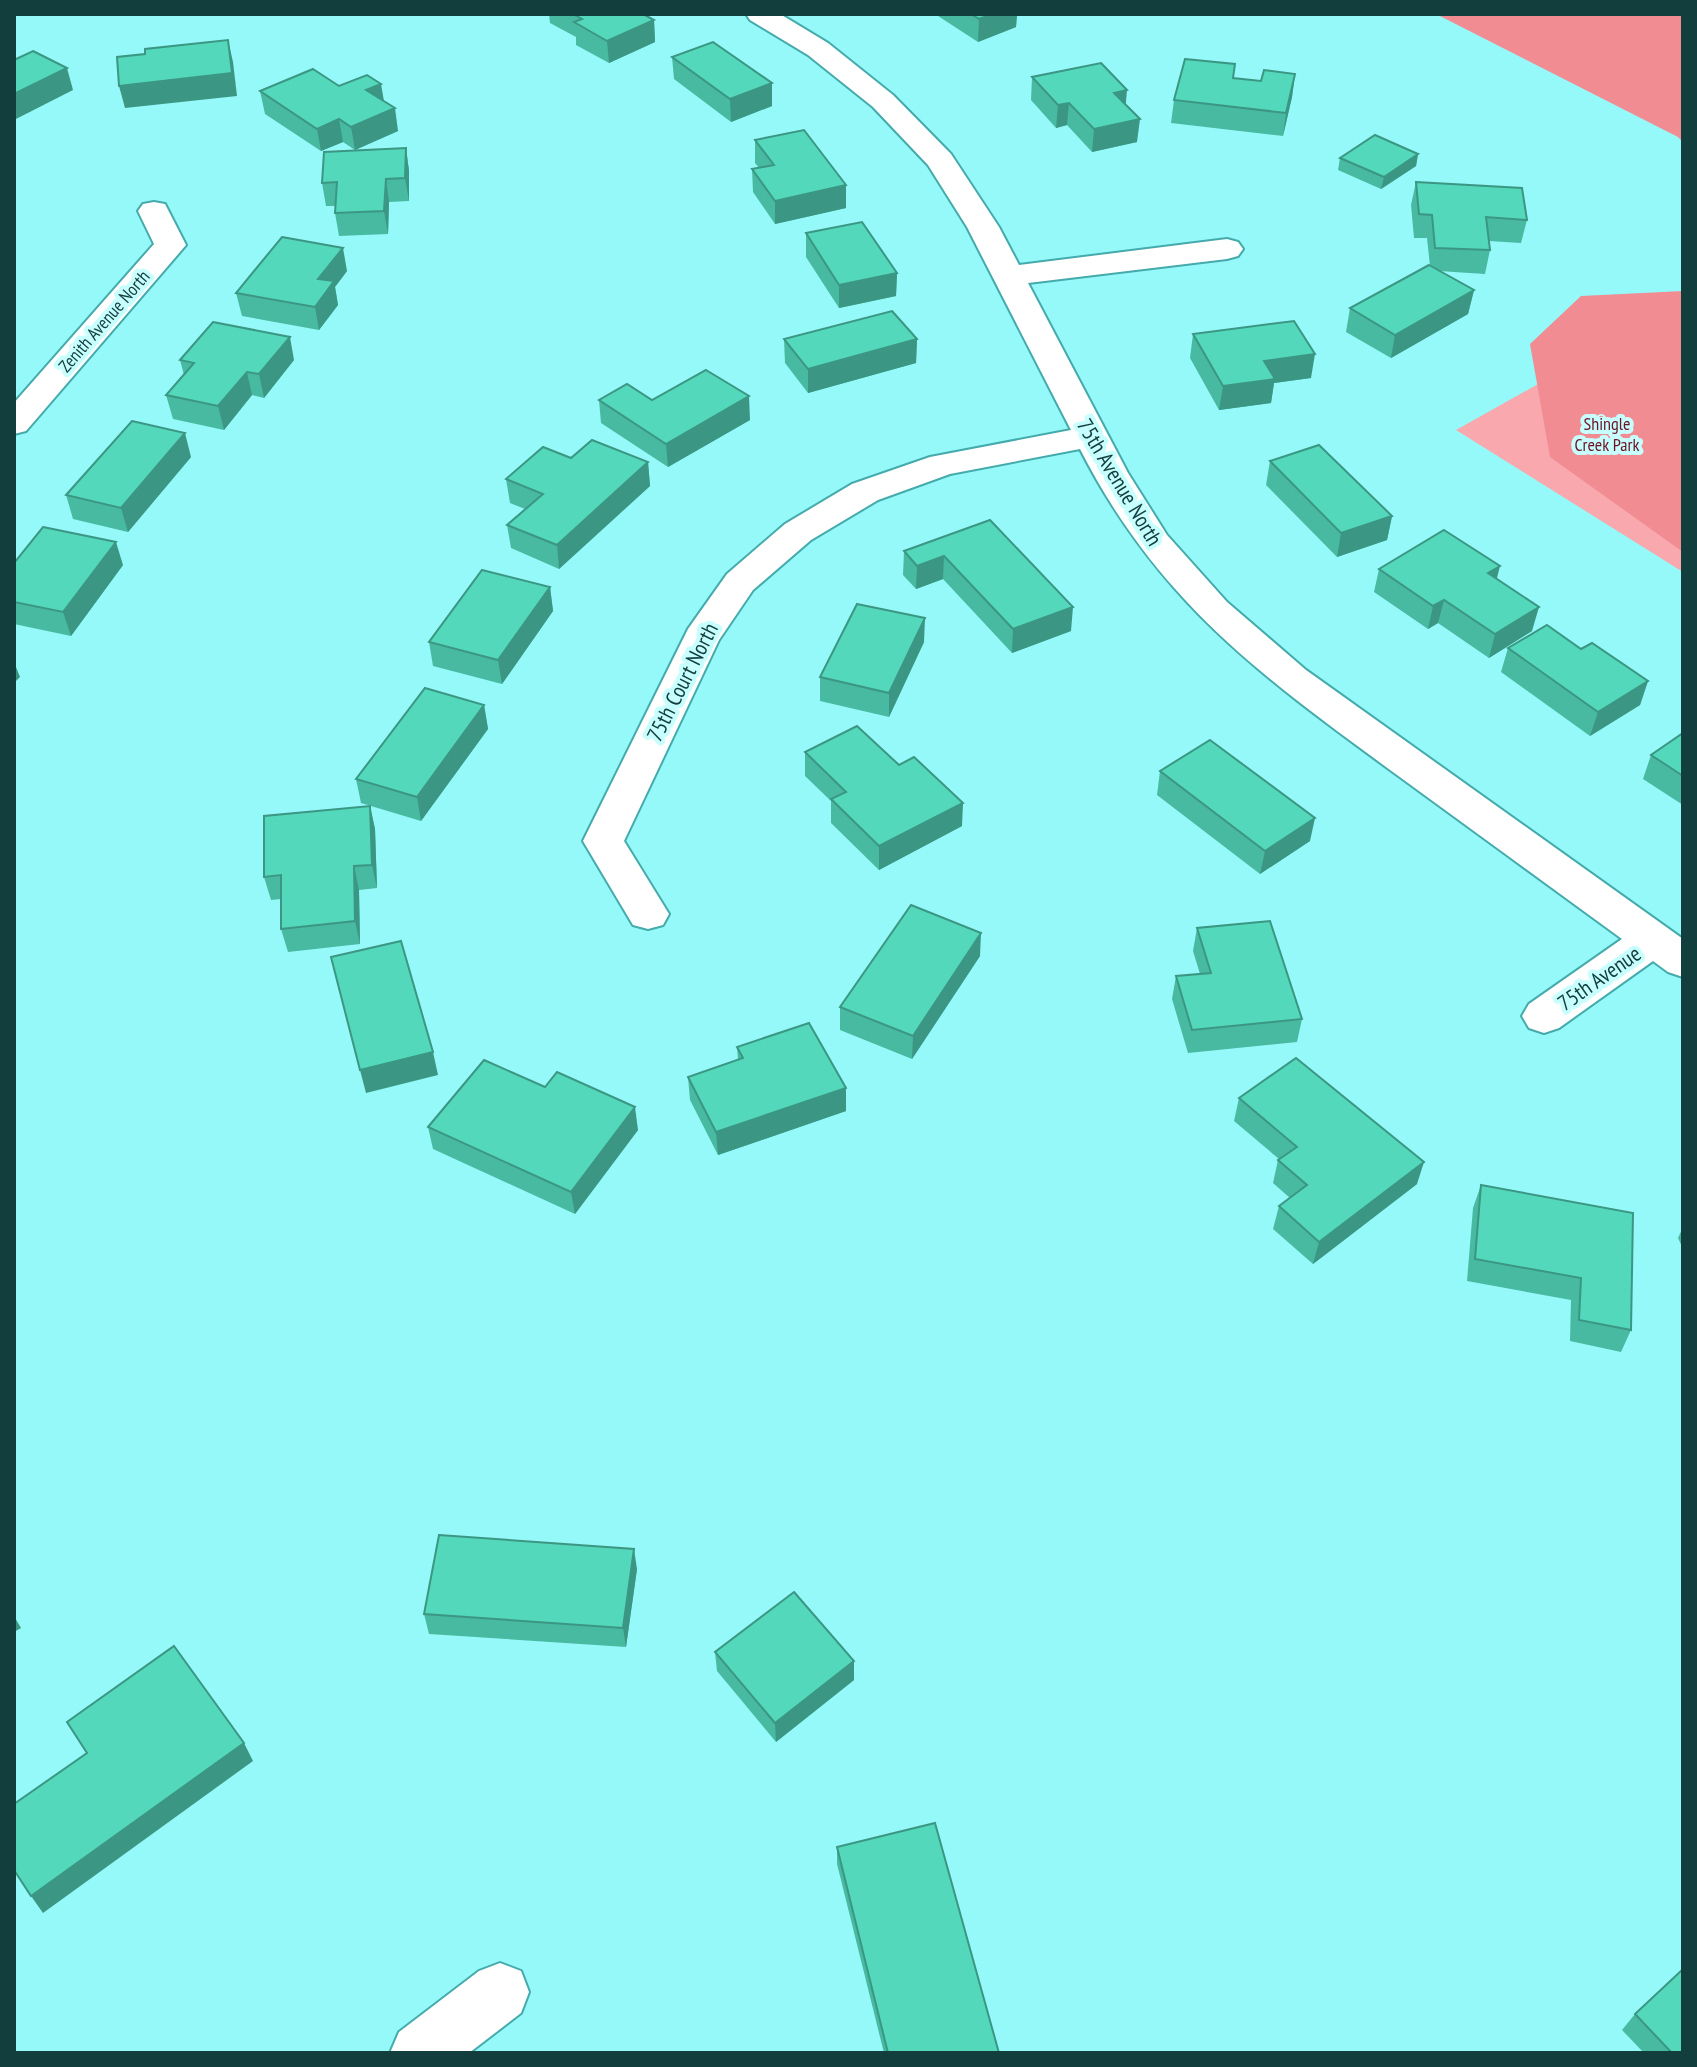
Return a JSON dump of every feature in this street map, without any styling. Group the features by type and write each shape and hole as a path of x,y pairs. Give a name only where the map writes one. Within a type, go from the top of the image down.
{"street":[{"name":"75th Avenue North","path":"760,14 818,49 862,84 940,160 983,227 1090,437 1154,543 1214,611 1292,679 1668,950"},
{"name":"Zenith Avenue North","path":"14,424 170,245 154,211"},
{"path":"1007,276 1227,249"},
{"name":"75th Court North","path":"648,914 603,841 701,638 740,582 798,532 865,492 942,465 1090,437"},
{"name":"75th Avenue","path":"1544,1016 1668,950"},
{"path":"420,2053 500,1992"}],"green space":[{"path":"1436,14 1683,14 1683,142 1678,137"},
{"name":"Shingle Creek Park","path":"1683,291 1683,552 1550,457 1530,344 1581,296"},
{"name":"Shingle Creek Park","path":"1683,303 1683,572 1456,430"}],"building":[{"path":"573,14 643,14 654,20 607,41 574,22 582,19"},
{"path":"971,14 993,14 979,19"},
{"path":"228,40 232,73 119,86 117,57 145,54 145,49"},
{"path":"713,42 772,83 730,99 672,57"},
{"path":"33,51 67,68 14,94 14,60"},
{"path":"1185,59 1235,64 1233,78 1261,81 1264,70 1295,74 1286,113 1174,100"},
{"path":"1101,63 1127,90 1114,93 1140,119 1094,129 1069,103 1058,105 1032,77"},
{"path":"313,69 339,86 367,75 381,84 366,90 395,108 351,127 339,119 317,129 260,91"},
{"path":"804,130 846,185 775,201 752,169 774,165 755,140"},
{"path":"1375,135 1418,154 1384,177 1340,158"},
{"path":"406,148 405,178 386,179 384,211 335,213 337,182 322,183 324,152"},
{"path":"1416,182 1522,188 1527,220 1486,217 1490,250 1435,248 1432,215 1419,214"},
{"path":"862,222 897,273 839,285 806,233"},
{"path":"282,237 343,248 318,279 334,281 315,307 236,293"},
{"path":"1429,265 1474,290 1395,335 1350,308"},
{"path":"892,311 917,339 808,369 784,339"},
{"path":"1294,321 1315,354 1264,361 1275,379 1223,386 1193,334"},
{"path":"213,322 290,337 259,374 247,372 218,406 166,395 194,363 180,360"},
{"path":"706,370 749,396 666,444 599,400 627,384 652,400"},
{"path":"132,421 185,433 121,508 66,495"},
{"path":"592,440 648,462 557,545 507,525 543,494 506,479 543,447 571,458"},
{"path":"1319,445 1392,516 1341,533 1270,461"},
{"path":"990,520 1073,607 1013,629 944,556 917,566 904,551"},
{"path":"43,527 116,542 63,612 14,602 14,563"},
{"path":"1444,530 1500,566 1488,573 1539,607 1495,634 1444,600 1433,606 1379,569"},
{"path":"482,570 550,587 498,660 429,642"},
{"path":"857,604 925,618 889,693 820,677"},
{"path":"1547,625 1581,649 1592,643 1648,681 1598,712 1508,648"},
{"path":"425,688 484,705 417,797 356,779"},
{"path":"857,726 899,765 914,757 963,803 879,846 831,799 846,792 805,752"},
{"path":"1683,733 1683,776 1651,755"},
{"path":"1210,740 1315,818 1265,851 1160,771"},
{"path":"370,806 372,865 354,866 355,921 281,929 281,875 264,877 264,816"},
{"path":"911,905 981,933 913,1036 840,1007"},
{"path":"1270,921 1302,1019 1192,1030 1176,976 1211,973 1197,928"},
{"path":"401,941 433,1052 360,1070 331,957"},
{"path":"809,1023 846,1088 716,1132 688,1077 743,1058 737,1047"},
{"path":"1296,1058 1424,1162 1319,1242 1279,1206 1307,1185 1278,1160 1297,1147 1239,1098"},
{"path":"484,1060 545,1087 557,1072 635,1107 571,1192 428,1127"},
{"path":"1481,1185 1633,1213 1631,1330 1579,1320 1581,1278 1475,1259"},
{"path":"439,1535 634,1549 623,1628 424,1614"},
{"path":"794,1592 854,1661 775,1723 715,1652"},
{"path":"174,1646 244,1743 31,1896 14,1870 14,1804 87,1753 67,1722"},
{"path":"935,1823 999,2053 888,2053 837,1847"},
{"path":"1683,1969 1683,2053 1672,2053 1635,2014"}]}
